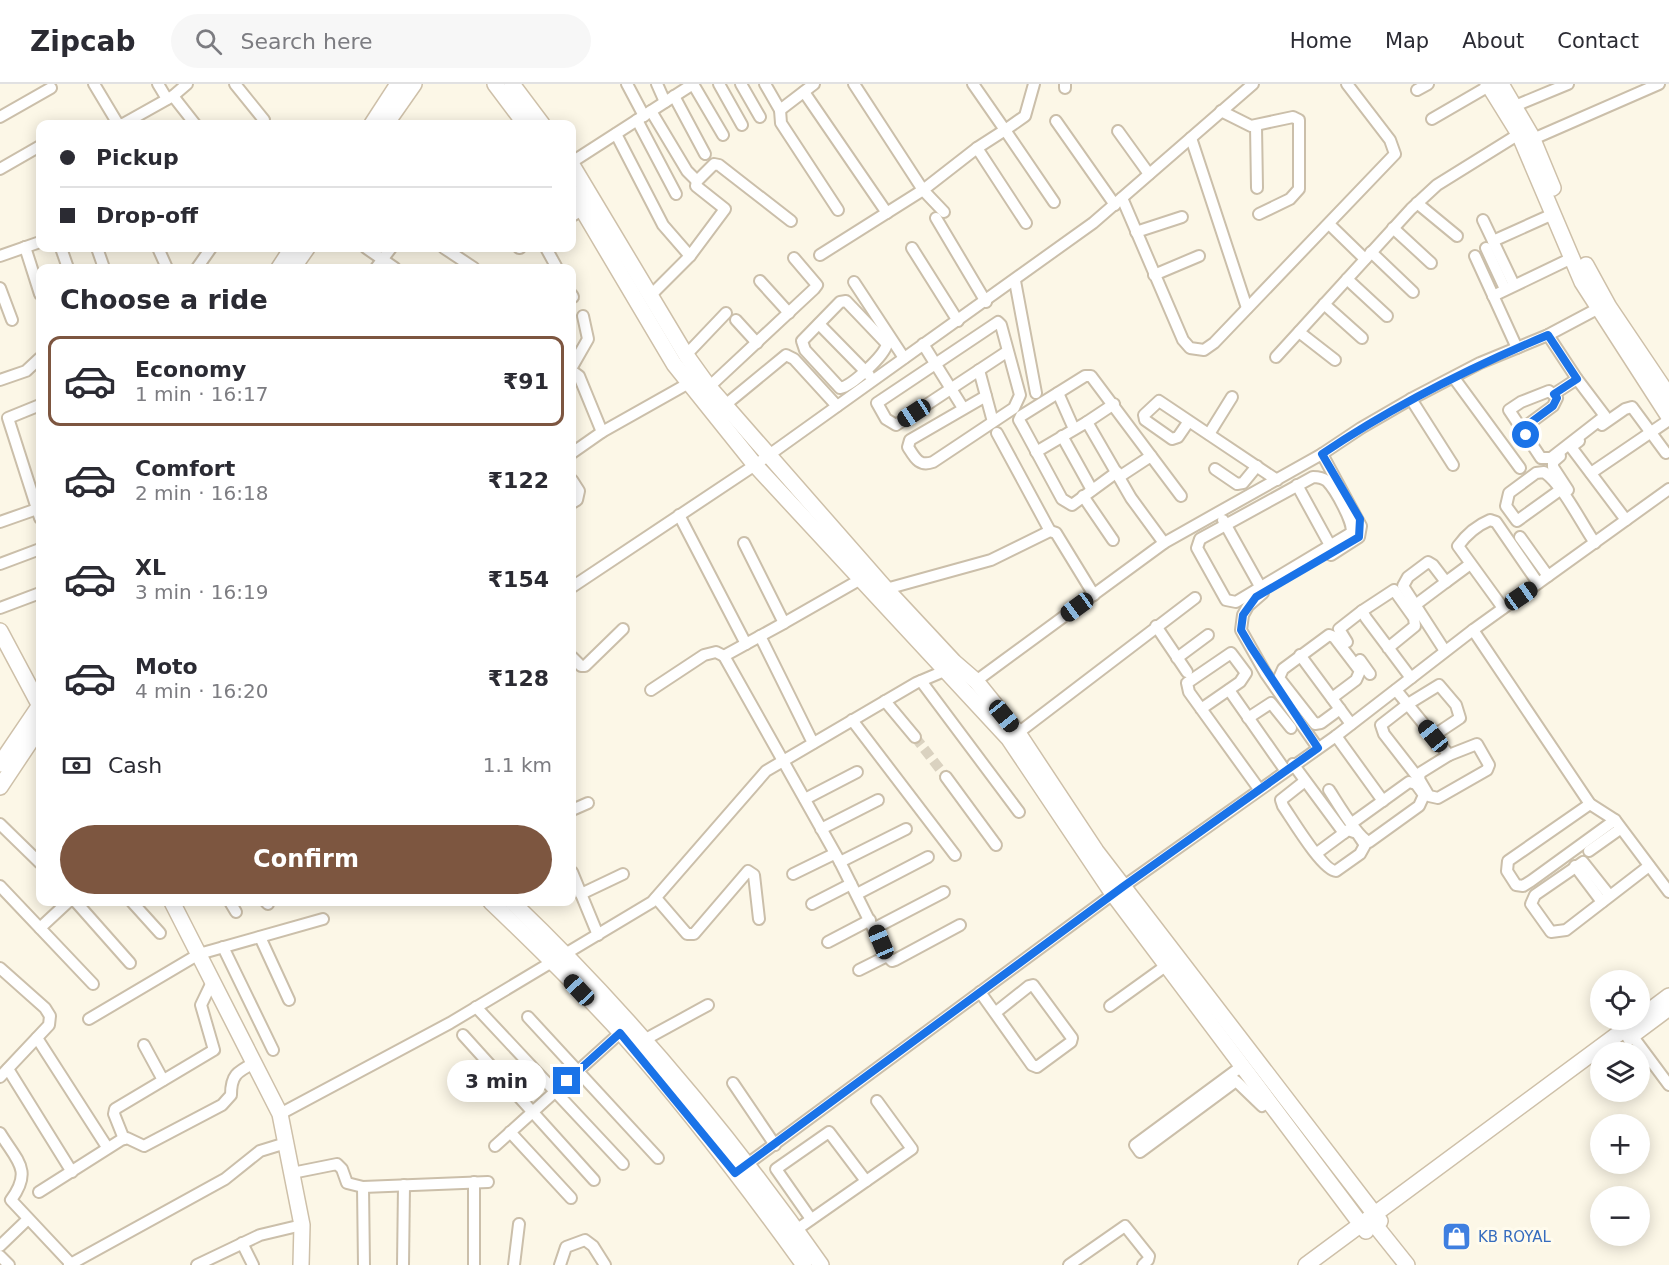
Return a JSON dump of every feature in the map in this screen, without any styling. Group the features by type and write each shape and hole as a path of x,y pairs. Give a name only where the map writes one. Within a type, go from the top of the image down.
{"street":[{"path":"94,84 116,120"},
{"path":"158,84 191,120"},
{"path":"130,120 170,98 187,84"},
{"path":"235,84 264,120"},
{"path":"375,120 398,84"},
{"path":"390,120 414,84"},
{"path":"495,84 522,120"},
{"path":"512,84 539,120"},
{"path":"627,84 644,116 676,194"},
{"path":"657,84 670,99 705,154"},
{"path":"576,161 693,84 723,135"},
{"path":"719,84 742,125"},
{"path":"741,84 760,117"},
{"path":"765,84 780,110 781,123 838,210"},
{"path":"780,110 814,84"},
{"path":"854,84 940,215 986,302"},
{"path":"973,84 1054,202"},
{"path":"820,255 923,190 977,148 1025,116 1034,84"},
{"path":"576,584 761,460 904,357 986,302 1118,201 1252,84"},
{"path":"1056,121 1118,201 1136,232 1183,340 1197,351 1204,350 1214,343 1395,154 1390,140 1347,84"},
{"path":"1417,90 1428,84"},
{"path":"1510,108 1568,84"},
{"path":"1276,357 1393,228 1437,184 1526,136 1659,84"},
{"path":"1432,119 1492,85 1510,108 1526,136 1592,278 1603,308 1669,396"},
{"path":"0,117 51,88"},
{"path":"804,92 887,213"},
{"path":"1221,111 1251,126 1293,117 1300,123 1299,189 1290,199 1259,214"},
{"path":"644,116 697,181"},
{"path":"1256,126 1257,188"},
{"path":"1118,131 1149,174"},
{"path":"616,134 663,225 690,256"},
{"path":"1526,136 1553,214 1572,258 1669,418 1591,473"},
{"path":"1191,138 1247,308"},
{"path":"0,169 36,148"},
{"path":"977,148 1026,223"},
{"path":"650,296 690,256 725,209 696,186 697,181 716,163 791,221"},
{"path":"576,171 686,355 761,460 861,579 951,668 976,681 1018,733 1096,851 1118,890 1236,1074 1269,1101 1407,1265"},
{"path":"1417,203 1457,236"},
{"path":"577,213 674,364 761,460 886,589 1009,739 1118,890 1371,1223"},
{"path":"1490,245 1553,214"},
{"path":"1136,232 1182,217"},
{"path":"1483,220 1490,245 1510,287"},
{"path":"1329,224 1413,292"},
{"path":"1393,228 1431,262"},
{"path":"0,256 36,243"},
{"path":"25,247 36,281"},
{"path":"912,248 958,321"},
{"path":"369,252 379,264"},
{"path":"450,252 468,264"},
{"path":"1154,275 1199,256"},
{"path":"1474,256 1517,348"},
{"path":"709,387 817,285 794,258"},
{"path":"1493,296 1572,258"},
{"path":"1347,279 1387,316"},
{"path":"1015,280 1036,393"},
{"path":"760,281 789,313"},
{"path":"854,282 904,357"},
{"path":"0,288 12,320"},
{"path":"846,301 853,306 887,344 885,351 865,370 845,387 840,388 802,346 802,341 840,302 846,301"},
{"path":"1324,304 1362,338"},
{"path":"976,681 1164,543 1322,454 1411,399 1603,308"},
{"path":"686,355 726,313"},
{"path":"576,360 588,339 583,316"},
{"path":"736,320 757,343"},
{"path":"986,396 910,440 908,447 918,462 925,464 933,462 1019,402 1008,351 998,322 877,403 892,425 896,425 1008,351"},
{"path":"819,324 874,379"},
{"path":"1299,332 1335,360"},
{"path":"1548,335 1605,416"},
{"path":"923,344 963,408"},
{"path":"724,406 779,357 786,355 794,359 837,406"},
{"path":"0,380 26,371 36,362"},
{"path":"979,370 993,422"},
{"path":"576,374 579,376 603,432"},
{"path":"1151,456 1118,474 1072,505 1062,499 1019,420 1021,416 1085,376 1091,376 1114,404 1181,496"},
{"path":"1454,378 1520,468"},
{"path":"1554,394 1577,379"},
{"path":"576,450 603,432 689,383"},
{"path":"1522,429 1553,406 1557,398 1554,394 1549,391 1512,406 1509,410 1541,458 1546,460 1625,402"},
{"path":"1058,393 1074,429"},
{"path":"1209,434 1232,397"},
{"path":"1411,399 1453,465"},
{"path":"1036,452 1114,404"},
{"path":"36,406 4,417 36,506"},
{"path":"1576,502 1553,467 1554,462 1571,447 1625,409 1632,407 1666,453"},
{"path":"1189,421 1277,480"},
{"path":"1087,422 1164,543"},
{"path":"997,433 1050,531 1056,533 1094,595"},
{"path":"1062,436 1113,540"},
{"path":"1571,447 1626,520"},
{"path":"1318,748 1266,674 1241,630 1243,615 1256,597 1359,537 1360,519 1322,454"},
{"path":"1215,469 1237,484 1243,483 1257,466"},
{"path":"1517,521 1505,501 1509,493 1536,473 1544,472 1560,490 1595,543"},
{"path":"1313,477 1320,477 1333,489 1353,529 1346,538 1236,602 1226,600 1221,594 1197,544 1200,539 1226,525 1297,485 1313,477"},
{"path":"1297,485 1331,547"},
{"path":"576,486 579,491 576,500"},
{"path":"735,1173 1118,890 1336,736 1473,630 1669,489"},
{"path":"1507,529 1560,490"},
{"path":"1219,513 1261,588"},
{"path":"0,522 36,515"},
{"path":"679,515 746,644"},
{"path":"1503,608 1469,565 1458,546 1464,538 1490,520 1496,522 1538,583"},
{"path":"886,589 991,560 1050,531"},
{"path":"1520,537 1548,576"},
{"path":"744,543 784,622"},
{"path":"0,564 36,550"},
{"path":"1445,651 1403,586 1408,577 1428,562 1446,582"},
{"path":"1414,606 1469,565"},
{"path":"724,656 861,579"},
{"path":"1371,674 1339,632 1342,626 1394,590 1414,618 1415,626 1388,648"},
{"path":"0,608 36,594"},
{"path":"1018,733 1195,598"},
{"path":"1362,611 1411,678"},
{"path":"1156,626 1186,672"},
{"path":"576,661 581,666 585,666 623,629"},
{"path":"1473,630 1590,804 1618,824 1669,892"},
{"path":"0,631 36,698"},
{"path":"1177,658 1208,635"},
{"path":"1332,698 1356,680 1360,671 1334,637 1329,635 1280,673 1282,683 1315,724 1321,723 1340,709"},
{"path":"760,636 813,743"},
{"path":"651,690 704,655 716,652 724,656 854,889 887,956 892,961 895,960 960,925"},
{"path":"1202,709 1229,690 1246,673 1231,653 1187,683 1189,692 1259,789"},
{"path":"1300,656 1351,724"},
{"path":"279,1114 382,1061 598,935 656,898 766,771 885,701 951,668"},
{"path":"921,681 1018,812"},
{"path":"1419,779 1420,772 1424,769 1449,755 1477,744 1489,765 1487,770 1433,799 1381,726 1435,685 1444,688 1456,705 1460,718 1433,736"},
{"path":"1229,690 1248,718 1289,767 1305,781 1344,833"},
{"path":"1396,690 1449,755"},
{"path":"885,701 915,737"},
{"path":"1248,718 1271,704 1291,728"},
{"path":"0,764 36,711"},
{"path":"852,720 955,855"},
{"path":"0,787 36,733"},
{"path":"1336,736 1383,801"},
{"path":"805,799 857,772"},
{"path":"946,777 996,845"},
{"path":"1305,781 1281,800 1326,867 1336,872 1360,854 1365,845 1357,833 1348,830 1317,853"},
{"path":"1329,790 1352,823 1364,840 1374,840 1419,806 1424,795 1416,784 1409,782 1352,823"},
{"path":"821,829 878,800"},
{"path":"576,808 588,803"},
{"path":"1590,804 1508,861 1507,871 1516,885 1523,886 1618,824"},
{"path":"0,824 36,859"},
{"path":"1589,851 1618,824"},
{"path":"794,874 906,829"},
{"path":"812,904 854,889 928,857"},
{"path":"1606,899 1583,862 1531,898 1531,904 1551,932 1566,930 1649,866"},
{"path":"656,898 687,934 694,934 748,871 754,875 759,919"},
{"path":"581,894 623,874"},
{"path":"576,882 598,935"},
{"path":"0,886 93,984"},
{"path":"828,942 944,892"},
{"path":"40,928 64,906"},
{"path":"80,906 130,963"},
{"path":"136,906 160,933"},
{"path":"174,906 279,1114 302,1225 301,1265"},
{"path":"495,906 552,961 620,1033 735,1173 804,1265"},
{"path":"516,906 566,953 644,1040 748,1164 821,1265"},
{"path":"88,1019 199,954 323,919"},
{"path":"260,937 289,1000"},
{"path":"223,947 273,1050"},
{"path":"859,970 887,956"},
{"path":"1110,1006 1167,965"},
{"path":"0,968 45,1008 50,1016 49,1025 4,1073 72,1172"},
{"path":"124,1139 114,1114 115,1108 214,1050 201,1005 213,980"},
{"path":"980,992 1032,1065 1037,1067 1071,1042 1072,1038 1034,985 1029,986 996,1013"},
{"path":"1650,1012 1669,996"},
{"path":"644,1040 708,1005"},
{"path":"476,1007 623,1164"},
{"path":"1650,1017 1669,1008"},
{"path":"528,1017 658,1158"},
{"path":"1320,1265 1371,1223 1627,1030"},
{"path":"1619,1042 1630,1030"},
{"path":"1637,1030 1669,1085"},
{"path":"495,1146 620,1033"},
{"path":"463,1035 594,1180"},
{"path":"37,1038 107,1148"},
{"path":"144,1045 163,1080"},
{"path":"39,1192 124,1139 128,1138 144,1146 222,1105 229,1100 231,1080 236,1073 254,1063"},
{"path":"1306,1265 1371,1223 1590,1066"},
{"path":"1236,1074 1140,1152 1135,1145 1236,1074"},
{"path":"733,1083 775,1145"},
{"path":"796,1230 912,1149 877,1101"},
{"path":"510,1132 571,1198"},
{"path":"811,1219 776,1169 829,1132 866,1181"},
{"path":"0,1133 21,1167 23,1176 22,1185 11,1200 71,1264 225,1179 260,1151 286,1143"},
{"path":"292,1173 337,1164 342,1169 347,1183 363,1187 488,1182"},
{"path":"474,1182 474,1265"},
{"path":"403,1265 404,1185"},
{"path":"363,1187 363,1265"},
{"path":"0,1246 28,1219"},
{"path":"514,1265 519,1224"},
{"path":"197,1265 260,1235 302,1225"},
{"path":"1069,1265 1125,1226 1149,1256 1143,1265"},
{"path":"560,1265 566,1247 574,1242 585,1240 593,1246 605,1265"},
{"path":"242,1243 254,1265"},
{"path":"0,1256 9,1265"}],"tunnel":[{"path":"915,737 946,777"}],"place":[{"name":"KB ROYAL","path":"1457,1237"}],"route":[{"path":"567,1081 620,1033 735,1173 1124,886 1318,748 1266,674 1241,630 1243,615 1256,597 1349,545 1359,537 1360,519 1322,454 1411,399 1480,363 1548,335 1577,379 1554,394 1557,398 1553,406 1522,429 1526,435"}]}
